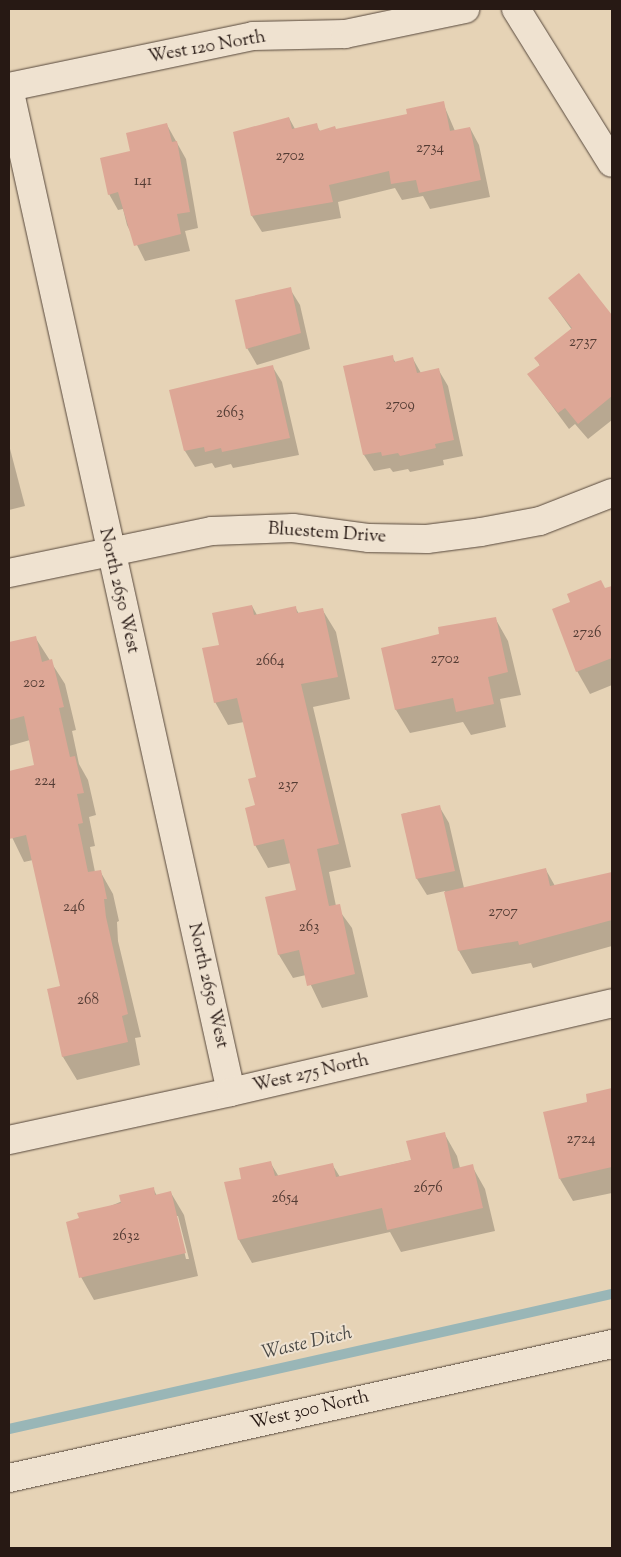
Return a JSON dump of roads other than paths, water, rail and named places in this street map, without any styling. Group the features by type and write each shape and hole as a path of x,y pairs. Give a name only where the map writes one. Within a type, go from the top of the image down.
{"street":[{"name":"West 120 North","path":"9,88 253,36 345,34 465,9"},
{"path":"516,9 612,163"},
{"name":"North 2650 West","path":"9,88 109,551 230,1092"},
{"name":"Bluestem Drive","path":"9,573 212,531 293,528 369,538 427,539 540,521 612,492"},
{"name":"West 275 North","path":"9,1140 230,1092 612,1003"},
{"name":"West 300 North","path":"9,1478 612,1344"}],"waterway":[{"name":"Waste Ditch","path":"9,1429 612,1294"}]}
